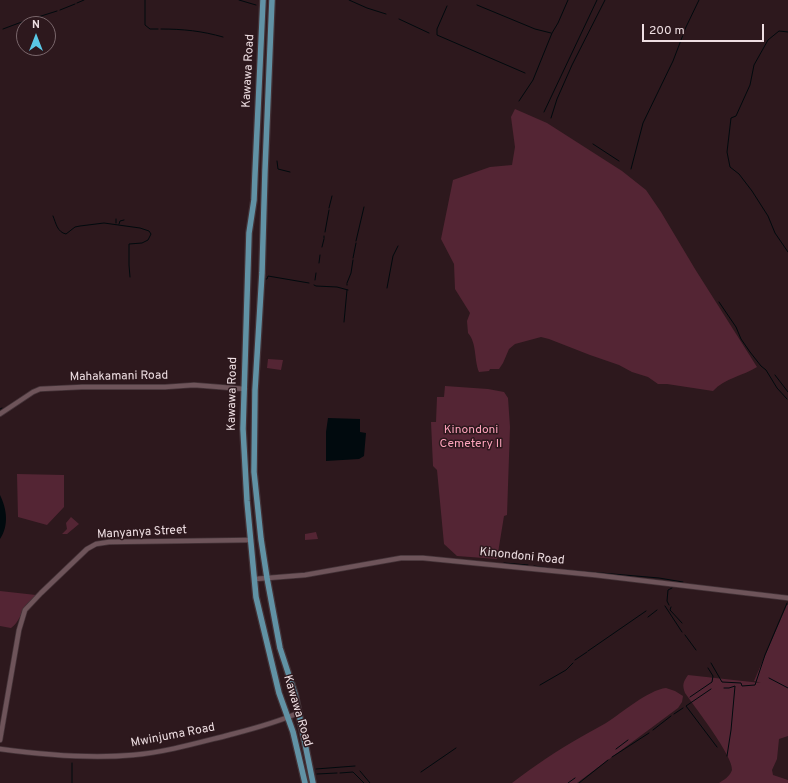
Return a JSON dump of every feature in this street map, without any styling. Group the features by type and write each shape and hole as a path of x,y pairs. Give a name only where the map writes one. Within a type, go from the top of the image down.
{"main road":[{"name":"Kawawa Road","path":"263,0 254,200 249,233 243,429 247,501 256,597 279,693 293,732 305,783"},
{"name":"Kawawa Road","path":"272,0 262,273 255,390 254,472 261,539 280,648 295,694 313,783"}],"street":[{"name":"Mahakamani Road","path":"0,414 40,389 82,387 165,387 194,385 245,389"},
{"name":"Manyanya Street","path":"0,740 19,630 25,610 87,549 96,544 109,542 251,540"},
{"name":"Kinondoni Road","path":"255,579 305,575 401,558 423,558 534,568 788,598"},
{"name":"Mwinjuma Road","path":"0,749 68,756 99,757 133,755 202,742 253,728 298,713"}],"green space":[{"path":"515,109 547,123 622,171 646,190 757,367 723,383 713,391 658,384 648,377 632,372 619,365 541,337 515,344 509,349 499,369 490,369 489,371 479,372 473,342 468,333 467,321 470,313 455,289 454,264 441,239 453,180 490,167 512,165 515,147 511,117"},
{"path":"268,359 283,360 281,370 267,368"},
{"name":"Kinondoni Cemetery II","path":"445,386 488,389 504,392 508,398 510,427 507,515 504,516 497,559 457,556 444,544 437,470 433,466 431,422 436,422 437,397 444,397"},
{"path":"17,474 64,475 64,507 47,525 18,517"},
{"path":"71,517 79,524 67,534 62,534 67,529 66,523"},
{"path":"316,532 318,539 305,540 305,534"},
{"path":"0,591 36,595 27,604 14,626 11,628 0,626"},
{"path":"787,605 788,736 779,739 777,759 772,770 773,775 788,780 788,783 719,783 727,778 731,772 731,763 720,743 685,693 683,686 684,682 688,675 761,683 754,681"},
{"path":"666,688 683,696 682,702 678,708 577,783 512,783 529,770 584,735 606,723 643,697"}],"shaded area":[{"path":"328,418 360,419 360,432 366,433 364,456 359,459 326,461 326,432"},
{"path":"0,495 4,506 6,523 0,539"}],"waterway":[{"path":"77,3 84,0"},
{"path":"145,0 145,25 150,29 158,29"},
{"path":"239,0 256,5"},
{"path":"349,0 386,14"},
{"path":"519,101 533,80 552,33 568,0"},
{"path":"544,112 597,0"},
{"path":"551,118 557,99 572,65 605,0"},
{"path":"631,169 643,123 673,61 686,27 699,0"},
{"path":"60,10 75,4"},
{"path":"477,5 535,29 551,33"},
{"path":"447,6 437,29 437,35 525,73"},
{"path":"3,29 57,11"},
{"path":"399,19 429,33"},
{"path":"161,29 177,29 208,33 223,37"},
{"path":"788,32 779,31 768,40 754,65 750,85 736,116 731,118 727,152 730,167 739,174 752,191 768,216 775,233 788,252"},
{"path":"593,144 619,161"},
{"path":"277,161 278,169 290,172"},
{"path":"329,208 332,196"},
{"path":"356,241 364,207"},
{"path":"325,232 329,210"},
{"path":"53,216 59,229 66,234 75,227 104,223 140,228 149,231 151,234 148,240 142,243 129,244 130,277"},
{"path":"119,224 120,221 124,220"},
{"path":"322,247 324,239"},
{"path":"353,258 356,243"},
{"path":"387,288 393,256 398,246"},
{"path":"319,263 320,255"},
{"path":"347,283 351,273 353,260"},
{"path":"315,280 316,273"},
{"path":"265,279 267,279 268,276 309,283"},
{"path":"314,285 337,287 348,290"},
{"path":"344,322 347,290"},
{"path":"719,302 736,327 741,339 750,352 766,370 777,388 787,399"},
{"path":"775,375 788,392"},
{"path":"504,563 528,565"},
{"path":"534,566 548,568"},
{"path":"555,569 659,578 683,582"},
{"path":"669,605 667,601 668,590 672,588"},
{"path":"711,663 722,682 741,683 742,686 755,685 765,655 787,603"},
{"path":"665,606 682,632"},
{"path":"671,607 670,610 682,623"},
{"path":"648,617 657,610"},
{"path":"588,651 646,611"},
{"path":"685,635 696,650"},
{"path":"575,660 587,652"},
{"path":"540,685 566,670 573,663"},
{"path":"690,697 712,682 713,676 708,668"},
{"path":"769,678 788,688"},
{"path":"724,688 735,686 727,756"},
{"path":"711,689 686,706 717,747"},
{"path":"674,714 683,708"},
{"path":"653,730 671,716"},
{"path":"612,757 649,733"},
{"path":"616,749 628,740"},
{"path":"421,772 456,748"},
{"path":"579,783 608,760"},
{"path":"72,763 72,783"},
{"path":"316,769 355,766"},
{"path":"360,771 370,783"},
{"path":"340,773 353,772 364,783"},
{"path":"317,774 337,773"},
{"path":"568,783 575,778"}]}
